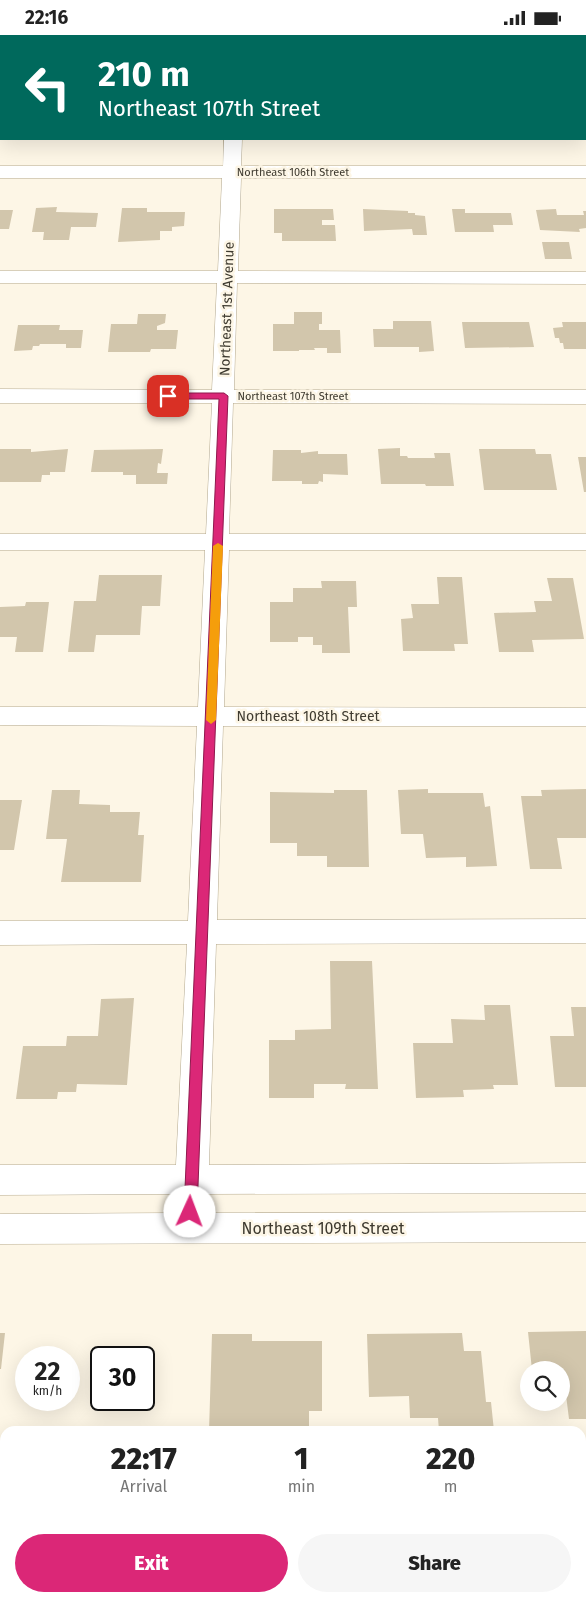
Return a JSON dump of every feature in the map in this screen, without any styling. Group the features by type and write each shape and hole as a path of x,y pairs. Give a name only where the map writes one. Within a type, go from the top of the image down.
{"street":[{"name":"Northeast 1st Avenue","path":"190,1228 224,396 232,140"},
{"name":"Northeast 106th Street","path":"0,172 586,172"},
{"path":"0,277 586,278"},
{"name":"Northeast 107th Street","path":"0,396 586,397"},
{"path":"0,542 586,542"},
{"name":"Northeast 108th Street","path":"0,716 586,717"},
{"path":"0,933 586,931"},
{"path":"0,1180 586,1178"},
{"name":"Northeast 109th Street","path":"0,1229 586,1227"}],"building":[{"path":"57,207 56,212 98,213 96,227 71,227 69,240 43,240 44,232 32,232 36,208"},
{"path":"122,208 147,208 147,212 185,212 184,226 172,227 172,231 160,231 160,240 118,242"},
{"path":"274,209 333,209 334,220 322,220 322,225 335,225 336,241 282,241 282,233 274,233"},
{"path":"363,209 408,211 408,213 425,216 427,235 413,235 412,229 364,231"},
{"path":"452,209 465,209 465,213 511,213 513,225 493,225 494,232 455,232"},
{"path":"556,209 557,215 584,215 583,211 586,211 586,228 579,229 580,232 540,230 536,210"},
{"path":"0,210 13,210 9,229 0,229"},
{"path":"542,242 569,242 572,259 545,259"},
{"path":"294,312 322,312 322,324 319,324 319,330 340,330 341,353 327,353 327,348 273,351 273,324 294,324"},
{"path":"138,314 166,314 165,323 157,326 157,330 178,330 176,349 151,349 150,352 108,352 111,324 137,324"},
{"path":"393,321 431,321 434,351 419,352 419,347 374,347 373,329 393,329"},
{"path":"462,322 529,322 534,347 465,348"},
{"path":"562,322 586,322 586,349 564,349 563,343 560,343 559,338 555,338 553,328 563,327"},
{"path":"18,325 60,325 59,330 83,330 81,348 66,348 66,344 40,344 39,346 33,346 32,350 14,351"},
{"path":"400,448 400,456 407,456 408,458 435,458 434,453 450,453 454,486 381,484 378,449"},
{"path":"0,449 31,449 31,452 68,449 65,472 50,472 50,475 42,475 41,482 0,482"},
{"path":"163,449 161,464 158,463 157,473 168,473 167,484 136,484 136,475 123,475 123,472 91,472 94,450"},
{"path":"479,449 535,449 536,454 551,454 557,490 484,490"},
{"path":"273,450 301,450 301,453 318,451 318,454 347,454 348,475 323,474 323,482 319,481 318,484 302,484 302,481 272,481"},
{"path":"578,457 586,457 586,492 584,492"},
{"path":"99,575 162,575 160,606 142,606 140,635 96,635 94,652 68,652 74,601 96,601"},
{"path":"437,577 462,577 468,644 454,644 455,651 403,651 401,619 413,618 411,604 439,604"},
{"path":"547,578 573,578 584,639 532,640 534,652 499,652 494,613 536,612 534,601 552,601"},
{"path":"321,581 356,581 357,607 348,607 350,653 322,653 322,645 313,645 313,637 298,637 298,642 270,642 270,602 293,602 293,588 322,588"},
{"path":"26,602 49,602 43,652 15,652 17,637 0,637 0,607 25,606"},
{"path":"428,789 428,793 483,793 485,807 490,806 497,866 466,867 466,857 426,858 423,834 401,834 398,790"},
{"path":"586,789 586,838 557,838 562,869 530,869 521,796 542,796 541,790"},
{"path":"52,790 80,790 79,804 110,805 110,812 140,812 138,835 144,835 141,882 61,882 67,839 46,839"},
{"path":"334,790 367,790 369,867 327,867 327,856 297,856 297,843 270,843 270,792 334,793"},
{"path":"0,800 22,800 14,850 0,850"},
{"path":"330,961 372,961 378,1089 345,1089 346,1084 314,1084 314,1098 269,1098 269,1040 295,1040 295,1030 331,1029"},
{"path":"134,998 127,1085 77,1084 76,1092 58,1092 57,1099 16,1099 23,1046 66,1046 67,1036 98,1036 101,999"},
{"path":"484,1005 510,1005 518,1085 493,1085 494,1089 463,1090 464,1097 416,1098 413,1043 453,1043 451,1019 485,1020"},
{"path":"571,1007 586,1007 586,1087 555,1087 550,1036 574,1036"},
{"path":"586,1331 586,1419 569,1419 570,1361 531,1361 528,1332"},
{"path":"0,1333 5,1333 1,1369 0,1369"},
{"path":"462,1333 464,1351 481,1351 486,1402 491,1402 493,1426 439,1426 438,1418 410,1418 409,1396 369,1397 367,1334"},
{"path":"212,1334 252,1334 252,1341 322,1341 322,1411 309,1411 309,1426 209,1426"}],"slow traffic":[{"path":"211,720 218,546"}],"route":[{"path":"168,396 224,396 190,1212"}]}
